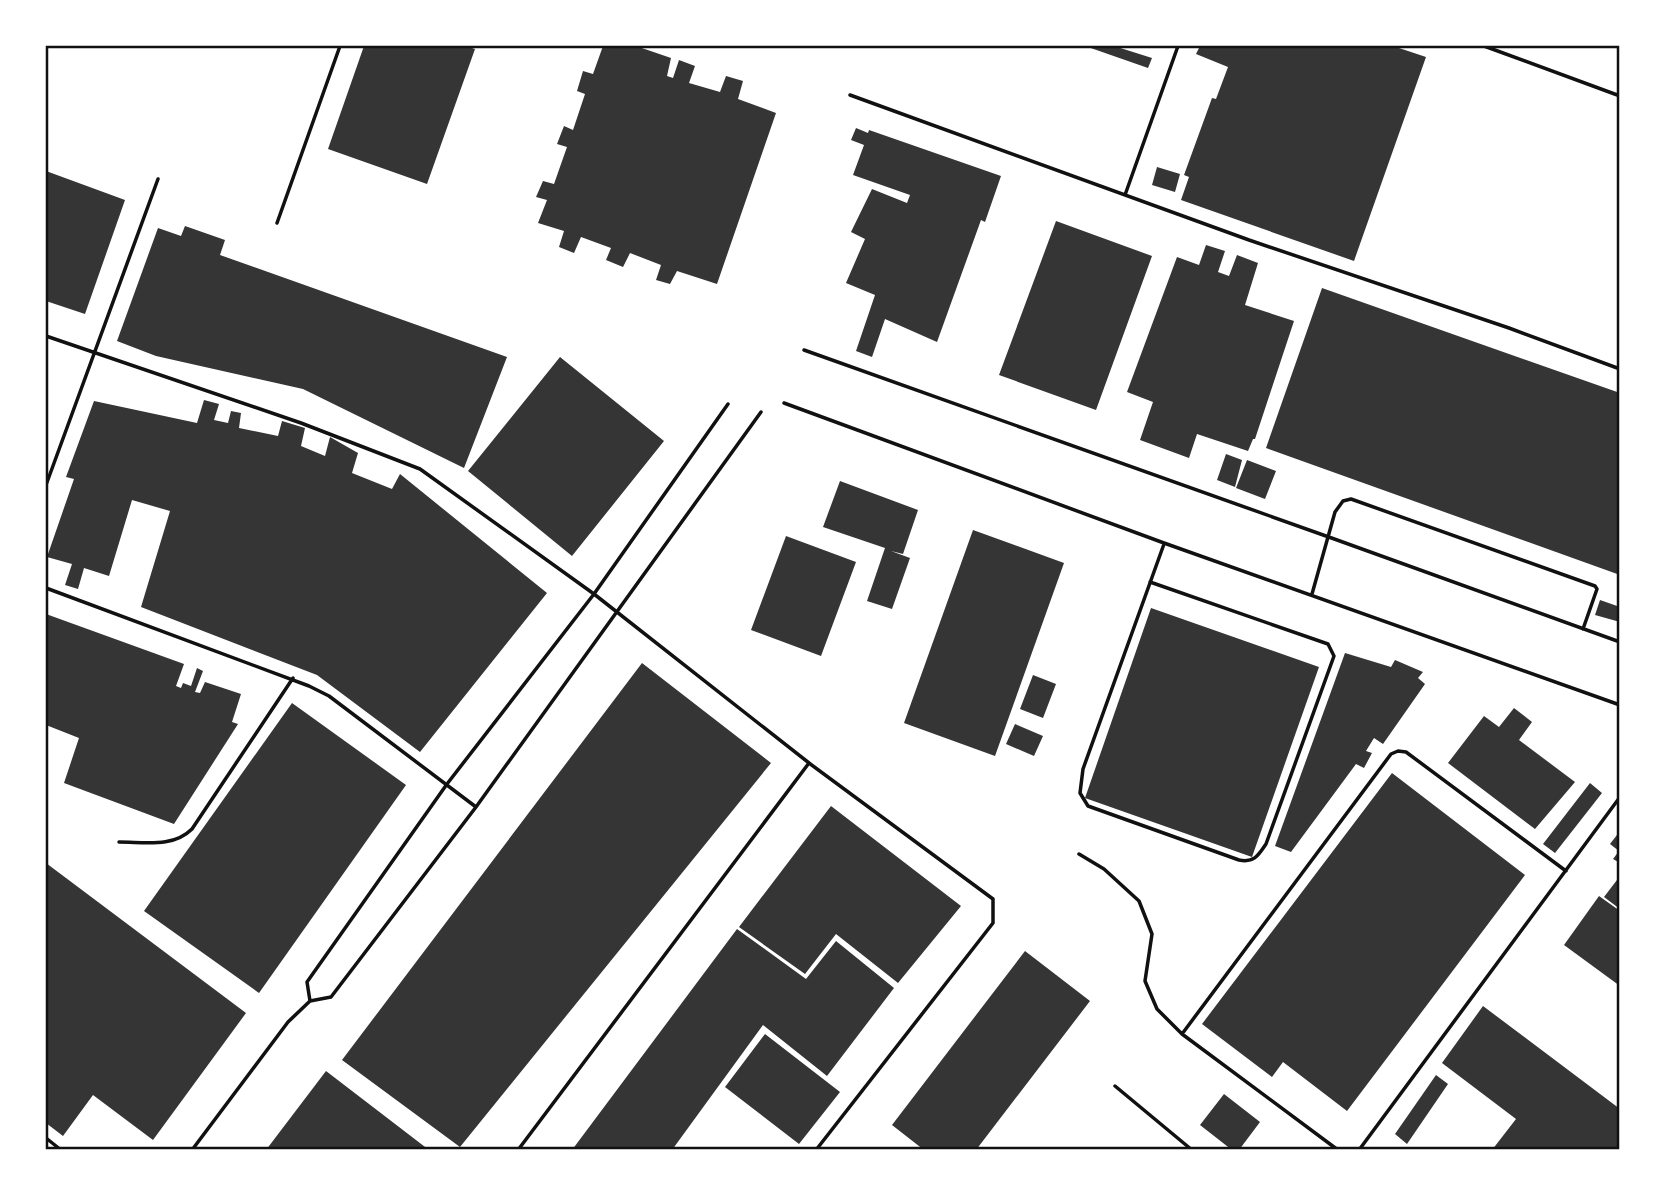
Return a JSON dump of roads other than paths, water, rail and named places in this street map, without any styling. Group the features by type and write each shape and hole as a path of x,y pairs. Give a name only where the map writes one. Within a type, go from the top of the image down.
{"lane":[{"path":"277,223 340,46"},
{"path":"1125,195 1178,46"},
{"path":"1484,46 1619,96"},
{"path":"850,94 1249,240 1509,328 1619,369"},
{"path":"46,485 158,179"},
{"path":"46,336 300,422 420,468 594,594 809,763 993,899 993,923 858,1092 816,1150"},
{"path":"804,350 1619,642"},
{"path":"310,1001 307,982 447,784 594,594 728,404"},
{"path":"784,404 1619,705"},
{"path":"192,1150 288,1022 310,1001 331,997 476,807 761,412"},
{"path":"1312,594 1326,536 1335,512 1343,501 1351,499 1595,586 1597,589 1583,629"},
{"path":"1150,582 1328,644 1334,656 1266,844 1255,859 1248,862 1088,806 1080,793 1083,769 1150,582 1164,543"},
{"path":"46,588 293,678 329,696 476,807"},
{"path":"119,842 172,842 182,839 192,829 293,678"},
{"path":"1182,1034 1391,754 1398,751 1406,752 1566,871"},
{"path":"517,1150 809,763"},
{"path":"1359,1150 1619,797"},
{"path":"1079,854 1104,869 1139,901 1152,934 1145,981 1157,1009 1182,1034 1338,1150"},
{"path":"1115,1086 1192,1150"},
{"path":"46,1138 61,1150"}]}
